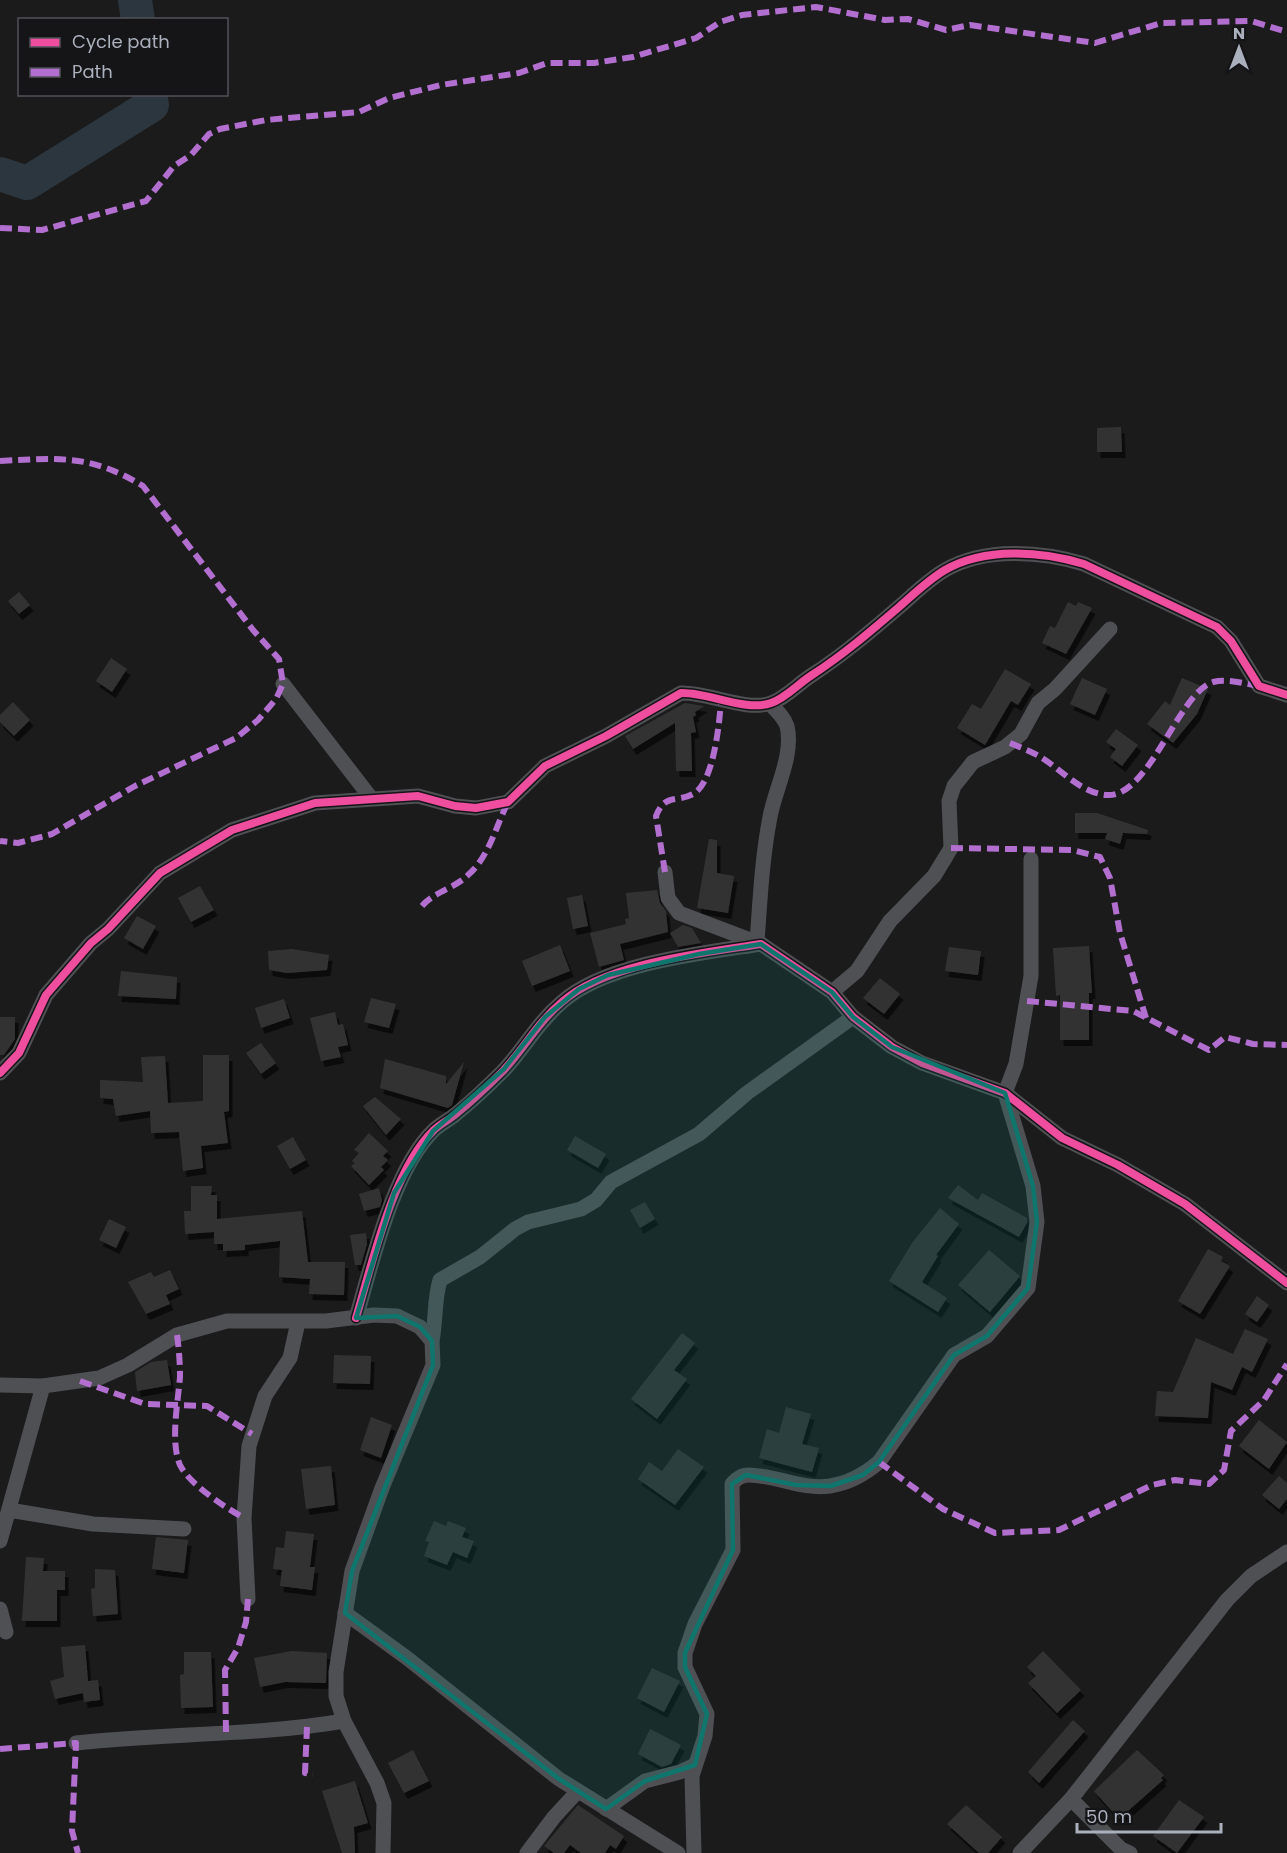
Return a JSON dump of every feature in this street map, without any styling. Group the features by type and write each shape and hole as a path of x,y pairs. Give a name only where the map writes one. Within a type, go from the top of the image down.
{"street":[{"path":"0,1073 19,1053 46,995 91,943 108,929 160,873 232,830 315,803 418,796 455,806 476,808 508,802 545,766 638,719 681,693 695,692 743,704 770,704 839,657 928,581 948,568 999,553 1064,558 1084,564 1217,627 1231,641 1259,686 1287,695"},
{"path":"832,992 857,971 890,921 934,876 951,848 949,801 954,786 973,762 1005,747 1021,734 1038,703 1055,689 1110,628"},
{"path":"283,684 371,798"},
{"path":"759,943 770,818 785,760 787,728 782,716 770,704"},
{"path":"694,1853 692,1776 705,1736 707,1714 685,1667 685,1653 695,1624 733,1550 732,1484 737,1478 746,1475 796,1485 831,1486 863,1475 879,1462 954,1355 987,1335 1028,1288 1037,1222 1033,1186 1005,1093 1016,1064 1031,976 1031,859"},
{"path":"665,872 668,898 679,913 759,943 832,992 853,1017 892,1047 922,1063 1005,1093 1062,1138 1118,1165 1185,1204 1287,1283"},
{"path":"356,1318 394,1193 411,1162 433,1131 455,1115 504,1069 529,1035 551,1011 579,989 608,975 759,943"},
{"path":"383,1853 384,1803 377,1783 344,1721 336,1688 352,1571 382,1488 430,1378 433,1365 432,1341 436,1319 436,1293 440,1280 480,1257 514,1228 528,1222 581,1209 596,1200 611,1182 625,1173 699,1134 747,1093 853,1017"},
{"path":"0,1384 43,1386 99,1378 128,1365 177,1335 227,1321 298,1322 397,1316 420,1327 432,1341"},
{"path":"248,1599 244,1518 249,1446 265,1396 290,1358 298,1322"},
{"path":"0,1541 43,1386"},
{"path":"9,1510 93,1524 184,1529"},
{"path":"1020,1853 1071,1799 1227,1600 1251,1576 1287,1552"},
{"path":"0,1609 6,1632"},
{"path":"345,1613 407,1658 559,1779 678,1853"},
{"path":"76,1743 128,1737 278,1730 344,1721"},
{"path":"606,1809 645,1780 680,1772 695,1765"},
{"path":"527,1853 554,1817 579,1791"},
{"path":"1071,1799 1121,1849 1130,1853"}],"highlighted area":[{"path":"761,944 832,992 853,1017 892,1047 1005,1093 1033,1186 1037,1222 1028,1288 987,1336 954,1355 879,1462 863,1475 831,1486 796,1485 746,1475 732,1484 733,1550 685,1653 685,1667 707,1714 695,1765 645,1781 606,1809 559,1779 345,1613 352,1571 433,1365 432,1341 420,1327 397,1316 356,1318 394,1193 433,1131 504,1069 545,1017 579,989 608,975 699,954"}],"building":[{"path":"1121,427 1122,452 1097,452 1097,428"},
{"path":"19,592 30,605 19,614 8,601"},
{"path":"1068,602 1076,606 1078,602 1092,608 1066,654 1042,643 1050,626 1055,628"},
{"path":"111,658 127,669 112,692 96,681"},
{"path":"1005,669 1031,684 1018,705 1011,701 985,745 957,728 972,704 981,709"},
{"path":"1082,678 1107,689 1095,715 1070,704"},
{"path":"1182,678 1208,689 1197,714 1173,743 1147,724 1165,701 1170,705"},
{"path":"13,702 30,720 14,736 0,722 0,715"},
{"path":"685,703 704,706 695,712 696,715 693,717 696,732 691,733 692,771 676,771 675,723 633,749 625,736"},
{"path":"1116,729 1138,745 1122,766 1110,757 1116,749 1106,742"},
{"path":"1075,813 1097,813 1148,830 1147,834 1123,833 1120,844 1105,839 1107,833 1075,833"},
{"path":"709,839 717,840 717,873 734,876 728,913 697,908"},
{"path":"200,886 214,910 191,922 178,898"},
{"path":"657,890 660,903 666,911 668,932 620,944 624,960 599,967 590,933 626,924 625,919 629,918 626,893"},
{"path":"582,895 588,926 573,929 567,898"},
{"path":"137,916 156,926 143,949 124,938"},
{"path":"683,925 692,928 701,943 678,947 670,933"},
{"path":"560,945 570,971 532,986 522,961"},
{"path":"1089,946 1092,993 1089,993 1089,1040 1060,1040 1060,995 1056,996 1053,948"},
{"path":"949,947 981,951 978,975 945,971"},
{"path":"292,949 329,955 327,970 287,973 269,970 268,951"},
{"path":"121,971 177,977 176,999 118,996"},
{"path":"880,978 900,994 884,1014 863,998"},
{"path":"371,998 396,1004 389,1028 364,1022"},
{"path":"284,999 290,1018 261,1028 255,1008"},
{"path":"335,1012 338,1025 343,1024 348,1045 338,1047 341,1057 321,1061 310,1018"},
{"path":"0,1017 15,1017 15,1039 4,1055 0,1055"},
{"path":"261,1043 276,1063 261,1074 246,1053"},
{"path":"203,1055 229,1055 229,1111 224,1112 228,1143 201,1146 203,1168 183,1171 179,1132 151,1133 150,1111 116,1116 113,1099 100,1098 100,1080 143,1082 141,1057 165,1056 168,1103 203,1101"},
{"path":"385,1059 446,1076 446,1084 464,1062 452,1105 448,1108 380,1088"},
{"path":"375,1097 401,1119 386,1135 363,1106"},
{"path":"369,1133 388,1151 383,1156 388,1160 381,1167 384,1170 369,1185 351,1166 355,1163 352,1161 359,1153 354,1150"},
{"path":"575,1136 606,1154 598,1168 567,1150"},
{"path":"293,1137 306,1160 290,1169 277,1146"},
{"path":"958,1185 978,1200 982,1193 1027,1218 1027,1223 1019,1237 948,1198"},
{"path":"191,1186 212,1186 211,1195 217,1195 217,1219 302,1211 308,1262 345,1262 344,1295 309,1294 310,1279 279,1277 280,1241 245,1245 245,1250 223,1251 223,1244 214,1244 214,1232 185,1234 184,1211 191,1211"},
{"path":"379,1188 382,1200 380,1207 364,1211 359,1194"},
{"path":"645,1202 655,1219 640,1228 630,1210"},
{"path":"940,1208 959,1224 936,1255 938,1256 922,1282 947,1298 938,1312 889,1281 912,1243"},
{"path":"109,1219 126,1227 116,1248 99,1240"},
{"path":"366,1233 367,1244 361,1265 355,1265 350,1235"},
{"path":"1208,1249 1223,1257 1221,1261 1230,1266 1200,1314 1178,1301"},
{"path":"989,1250 1020,1276 990,1312 958,1285"},
{"path":"170,1270 179,1289 166,1295 170,1304 146,1314 128,1282 151,1272 154,1277"},
{"path":"1257,1296 1269,1305 1257,1322 1245,1314"},
{"path":"1245,1329 1268,1339 1252,1372 1242,1367 1232,1390 1211,1382 1208,1418 1155,1416 1157,1391 1173,1392 1196,1338 1233,1354"},
{"path":"682,1333 695,1343 674,1370 687,1379 657,1419 631,1399"},
{"path":"334,1355 371,1356 370,1384 333,1383"},
{"path":"167,1360 171,1385 137,1391 135,1372 151,1362"},
{"path":"786,1407 811,1414 802,1444 819,1448 812,1472 759,1458 767,1429 779,1433"},
{"path":"371,1417 392,1425 381,1458 360,1450"},
{"path":"1259,1420 1287,1442 1269,1469 1239,1446"},
{"path":"678,1449 704,1467 675,1505 638,1479 649,1462 662,1471"},
{"path":"331,1466 335,1505 306,1509 301,1469"},
{"path":"1279,1476 1287,1483 1287,1499 1279,1509 1262,1495"},
{"path":"434,1521 446,1526 448,1521 466,1528 462,1537 474,1541 467,1558 453,1552 447,1565 424,1556 429,1542 425,1541"},
{"path":"286,1531 314,1534 310,1567 315,1567 312,1590 280,1586 282,1570 273,1569 276,1547 284,1548"},
{"path":"156,1537 188,1540 184,1573 152,1569"},
{"path":"26,1557 44,1558 43,1571 65,1571 65,1590 57,1590 57,1621 22,1621"},
{"path":"95,1569 115,1570 118,1614 93,1616 91,1589 95,1588"},
{"path":"85,1645 88,1681 98,1680 100,1700 84,1702 83,1693 55,1699 50,1681 64,1677 61,1647"},
{"path":"292,1651 327,1653 326,1683 285,1682 260,1687 254,1658"},
{"path":"1043,1651 1081,1690 1057,1713 1028,1683 1036,1676 1027,1667"},
{"path":"184,1652 211,1652 213,1707 181,1708 180,1675 184,1674"},
{"path":"652,1668 680,1681 664,1712 637,1698"},
{"path":"1073,1720 1085,1731 1039,1783 1028,1772"},
{"path":"650,1729 681,1745 671,1764 662,1767 638,1754"},
{"path":"413,1750 429,1781 404,1793 388,1763"},
{"path":"1137,1750 1164,1775 1161,1778 1163,1780 1119,1819 1094,1791"},
{"path":"355,1781 368,1823 354,1827 355,1853 342,1853 322,1791"},
{"path":"1179,1800 1204,1817 1177,1853 1153,1836"},
{"path":"578,1805 624,1836 616,1849 610,1845 605,1853 581,1853 570,1845 564,1853 554,1853 544,1846"},
{"path":"966,1805 1002,1837 988,1853 979,1853 947,1824"}],"waterway":[{"path":"135,0 138,18"},
{"path":"0,174 27,183 152,105 150,96"}],"marked path":[{"path":"0,228 42,230 146,201 174,166 191,155 209,134 220,129 266,120 359,112 389,98 441,85 519,73 547,63 594,63 633,57 696,38 720,22 742,15 816,7 885,20 908,19 946,30 970,25 1095,43 1161,23 1251,21 1287,32"},
{"path":"0,461 74,460 107,468 143,486 253,630 279,659 283,684 276,699 258,720 236,738 135,786 52,834 18,843 0,841"},
{"path":"1010,743 1039,756 1079,785 1096,793 1106,795 1122,792 1136,781 1150,764 1200,690 1218,681 1259,686"},
{"path":"665,872 656,816 663,804 693,794 706,778 714,750 721,699"},
{"path":"422,906 432,897 463,879 475,868 487,850 508,802"},
{"path":"951,848 1072,850 1100,857 1110,878 1120,933 1146,1018"},
{"path":"1027,1001 1133,1011 1209,1050 1225,1037 1253,1044 1287,1045"},
{"path":"177,1335 180,1377 175,1434 180,1465 199,1487 244,1518"},
{"path":"879,1462 943,1509 995,1533 1059,1530 1152,1485 1175,1480 1209,1484 1224,1470 1231,1431 1264,1400 1287,1364"},
{"path":"80,1381 145,1404 207,1406 252,1434"},
{"path":"226,1732 225,1670 238,1648 246,1622 248,1599"},
{"path":"307,1727 305,1773 313,1774"},
{"path":"0,1749 76,1743 72,1831 78,1853"}],"cycle path":[{"path":"0,1073 19,1053 46,995 91,943 108,929 160,873 232,830 315,803 418,796 455,806 476,808 508,802 545,766 606,736 681,693 750,705 777,701 846,651 933,578 945,570 978,558 1032,554 1084,564 1217,627 1231,641 1259,686 1287,695"},
{"path":"356,1318 386,1218 407,1168 420,1147 434,1130 462,1109 503,1071 553,1010 581,989 629,969 684,956 761,944 832,992 853,1017 892,1047 922,1063 1005,1093 1062,1138 1118,1165 1185,1204 1287,1283"}]}
